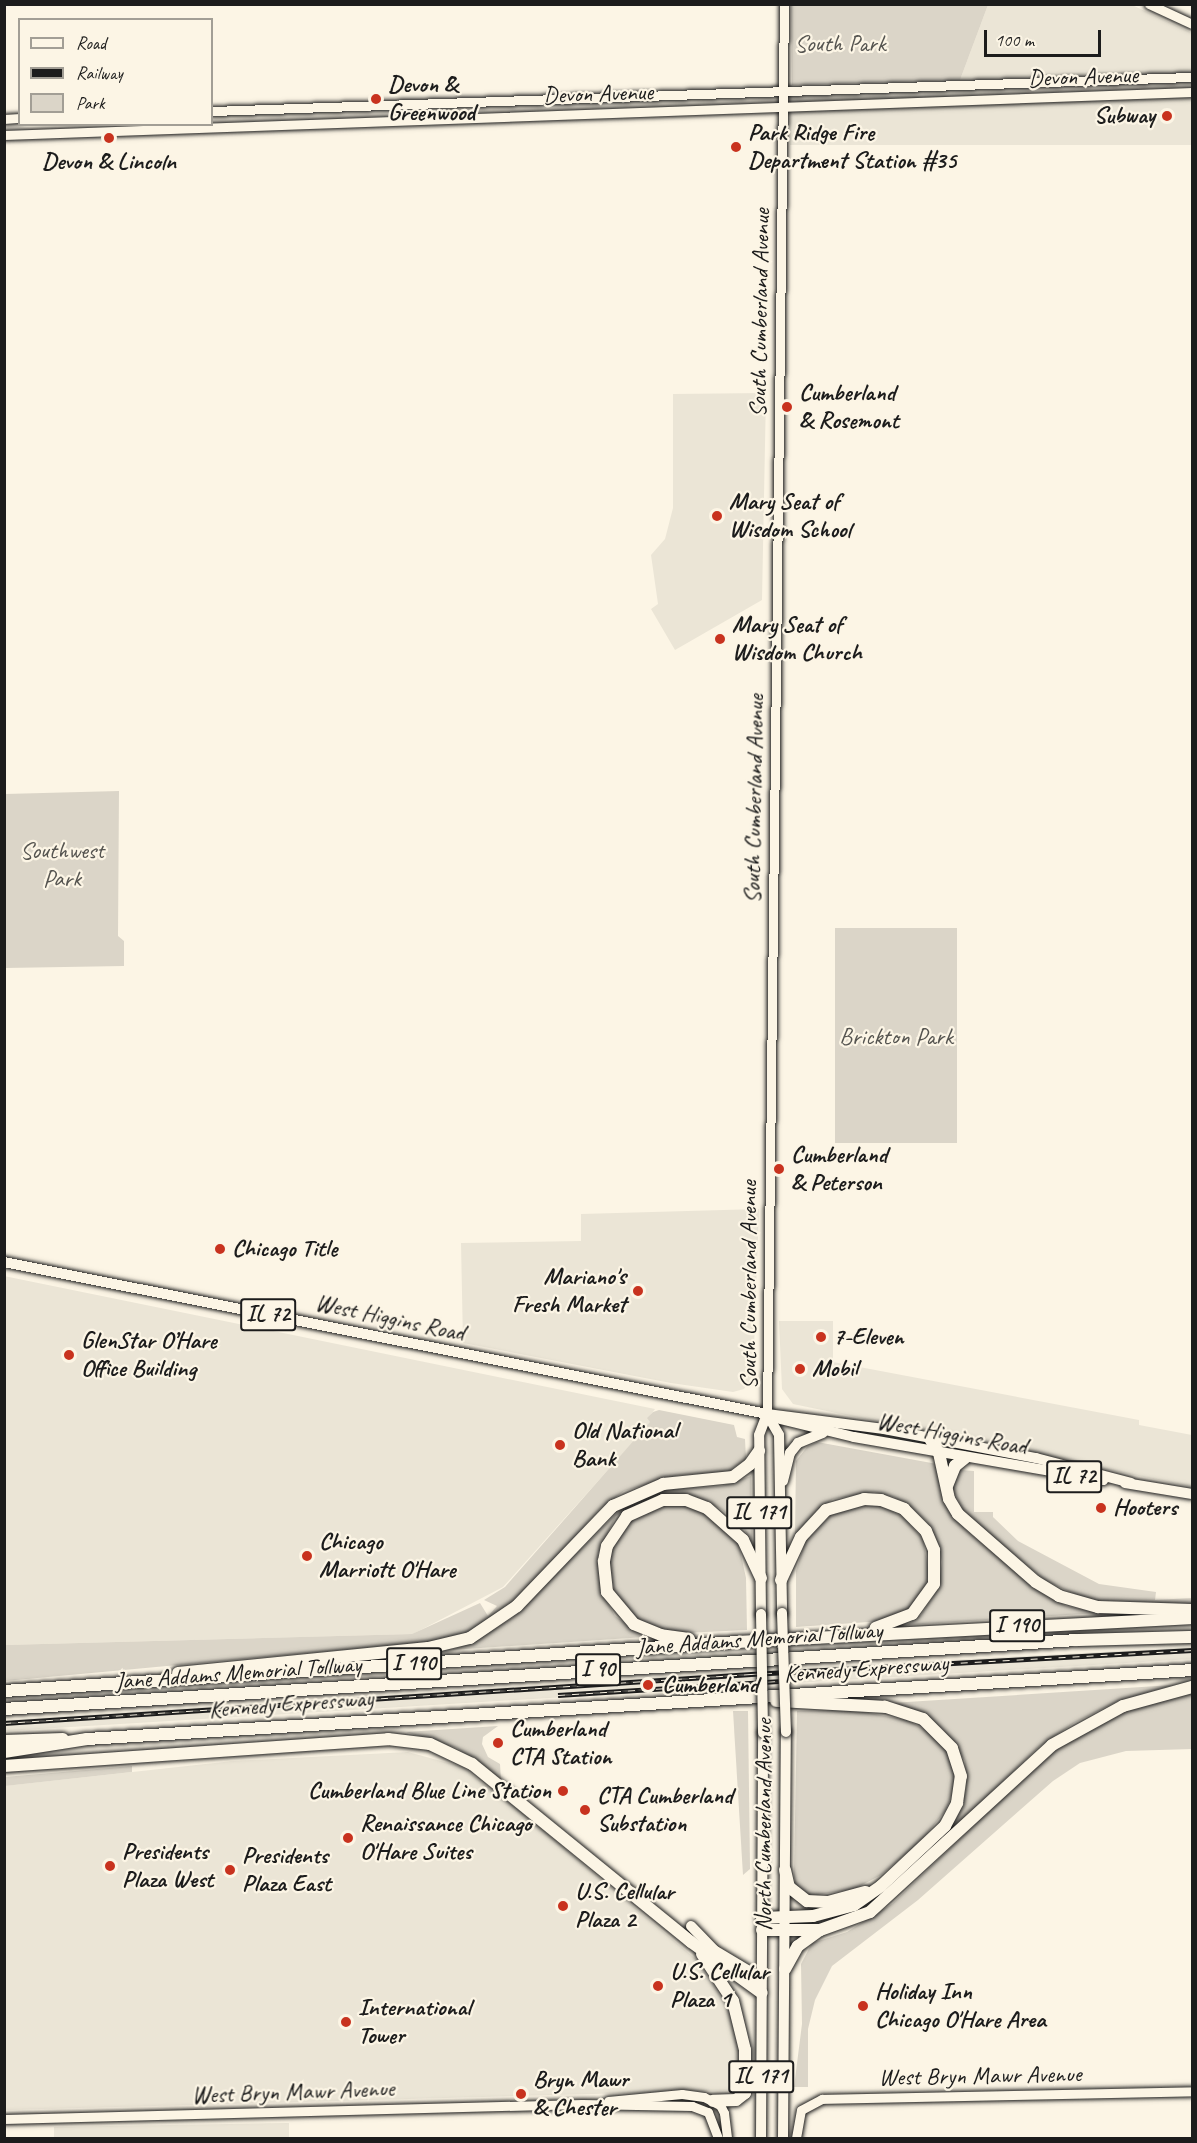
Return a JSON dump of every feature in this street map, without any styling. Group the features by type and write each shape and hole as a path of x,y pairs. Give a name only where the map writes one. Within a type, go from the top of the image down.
{"highway":[{"path":"929,1437 939,1453 953,1508 967,1524 1059,1596 1098,1607 1192,1610"},
{"path":"91,1686 428,1648 464,1640 518,1606 613,1506 663,1484 733,1477 750,1464 759,1451"},
{"path":"946,1487 956,1466 964,1458"},
{"path":"781,1580 801,1537 826,1510 864,1499 881,1500 913,1516 926,1531 934,1550 936,1573 930,1594 903,1619 842,1635"},
{"path":"738,1642 671,1637 634,1624 607,1592 604,1561 607,1546 620,1524 637,1510 663,1500 686,1500 706,1508 736,1530 761,1578"},
{"name":"I 190","path":"4,1691 842,1635 1192,1618"},
{"name":"Jane Addams Memorial Tollway","path":"4,1709 1054,1641 1192,1637"},
{"name":"Kennedy Expressway","path":"4,1752 87,1739 1192,1670"},
{"path":"762,1924 784,1930 820,1930 856,1919 884,1903 1045,1751 1075,1730 1146,1697 1192,1687"},
{"path":"754,1697 799,1705 845,1704 903,1711 923,1719 952,1748 961,1776 952,1814 945,1826 876,1889 841,1910 813,1916 784,1917 762,1924"},
{"name":"I 90","path":"4,1741 87,1739"},
{"path":"4,1766 388,1739 430,1744 478,1768 691,1942 762,1993"},
{"path":"785,1870 789,1887 807,1901 828,1902 876,1889"},
{"path":"785,1969 798,1946 820,1930"},
{"path":"691,1942 723,1982 742,2030 745,2093 736,2100 713,2101"}],"main road":[{"name":"West Higgins Road","path":"4,1262 768,1414 828,1431 964,1458 1192,1494"},
{"name":"West Higgins Road","path":"768,1414 806,1416 929,1437 1068,1465 1131,1483"},
{"name":"North Cumberland Avenue","path":"761,2139 763,1733 759,1435 768,1414"},
{"name":"North Cumberland Avenue","path":"768,1414 779,1435 786,1732 783,2139"},
{"path":"780,1495 790,1453 809,1436 828,1431"},
{"path":"691,1926 714,1950 747,1970 762,1993"}],"street":[{"name":"South Cumberland Avenue","path":"768,1414 784,4"},
{"path":"1149,4 1192,24"},
{"name":"Devon Avenue","path":"213,111 1192,77"},
{"name":"Devon Avenue","path":"4,135 1192,92"},
{"name":"West Bryn Mawr Avenue","path":"796,2139 801,2110 822,2099 1192,2091"},
{"name":"West Bryn Mawr Avenue","path":"582,2104 682,2094 713,2101"},
{"path":"713,2101 724,2113 727,2139"},
{"name":"West Bryn Mawr Avenue","path":"4,2119 582,2104 692,2106 708,2112 717,2139"}],"shaded area":[{"path":"988,5 1132,5 1192,33 1192,73 960,80"},
{"path":"790,96 1192,96 1192,145 790,145"},
{"name":"Mary Seat of Wisdom School","path":"766,393 762,600 675,650 651,609 658,604 651,555 665,539 673,508 673,394"},
{"path":"759,1209 753,1375 744,1389 733,1392 671,1383 463,1343 461,1243 581,1241 581,1214"},
{"path":"4,1276 655,1409 648,1418 651,1422 503,1587 413,1634 5,1645"},
{"path":"779,1321 833,1321 833,1362 1139,1420 1139,1425 1192,1435 1192,1487 793,1404 782,1389"},
{"path":"1192,1647 1192,1659 5,1731 5,1720 799,1668"},
{"path":"408,1752 463,1767 498,1796 500,1794 698,1961 731,2014 737,2033 740,2090 5,2110 4,1786 233,1761"},
{"path":"289,2123 289,2138 54,2138 54,2127"}],"green space":[{"name":"South Park","path":"791,4 988,5 960,80 792,85"},
{"name":"Southwest Park","path":"119,791 118,936 124,941 124,966 5,968 5,794"},
{"name":"Brickton Park","path":"835,928 957,928 957,1143 835,1143"},
{"path":"659,1410 734,1425 737,1437 745,1439 746,1459 726,1473 679,1475 624,1491 601,1508 516,1601 470,1632 439,1641 5,1681 5,1645 412,1634 480,1603 488,1616 497,1606 484,1600 505,1587 650,1422 647,1418"},
{"path":"817,1442 937,1464 940,1489 949,1512 967,1531 1038,1590 1066,1606 1098,1613 907,1625 921,1615 938,1589 942,1562 938,1543 927,1522 911,1507 894,1497 874,1492 833,1499 816,1511 795,1535 796,1461 807,1447"},
{"path":"960,1470 974,1471 974,1512 993,1512 993,1517 1018,1541 1099,1584 1156,1592 1155,1600 1192,1598 1192,1604 1088,1600 1046,1581 965,1514 952,1488"},
{"path":"751,1476 752,1543 744,1529 721,1509 689,1494 659,1494 616,1516 598,1554 601,1591 615,1616 645,1637 451,1650 473,1642 512,1618 621,1509 663,1490 722,1486"},
{"path":"866,1504 884,1507 903,1517 923,1539 929,1574 923,1592 907,1612 883,1621 796,1627 796,1571 805,1542 831,1515 844,1508"},
{"path":"682,1505 703,1511 738,1541 746,1578 747,1630 683,1633 653,1628 637,1620 615,1594 609,1563 613,1546 630,1521 660,1506"},
{"path":"1173,1685 1118,1701 1074,1723 1040,1746 941,1840 962,1806 966,1789 965,1761 943,1729 919,1712 891,1703"},
{"path":"1192,1693 1192,1749 1126,1751 1080,1763 1053,1781 918,1900 832,1966 815,2000 808,2029 808,2087 794,2087 802,2024 801,1964 812,1943 847,1932 892,1904 1041,1761 1070,1741 1123,1712"},
{"path":"852,1710 907,1720 929,1732 947,1750 954,1768 954,1789 946,1810 921,1841 881,1875 854,1889 810,1896 796,1885 794,1877 797,1711"},
{"path":"733,1711 748,1711 750,1869 743,1875"},
{"path":"498,1726 483,1737 482,1744 488,1757 500,1764 501,1780 457,1748 406,1732"},
{"path":"132,1766 132,1772 5,1786 5,1777"}],"railway":[{"path":"4,1723 751,1674 1192,1650"},
{"path":"558,1695 779,1681"}],"place":[{"name":"Devon & Greenwood","path":"376,99"},
{"name":"Subway","path":"1167,116"},
{"name":"Devon & Lincoln","path":"109,138"},
{"name":"Park Ridge Fire Department Station #35","path":"736,147"},
{"name":"Cumberland & Rosemont","path":"787,407"},
{"name":"Mary Seat of Wisdom School","path":"717,516"},
{"name":"Mary Seat of Wisdom Church","path":"720,639"},
{"name":"Cumberland & Peterson","path":"779,1169"},
{"name":"Chicago Title","path":"220,1249"},
{"name":"Mariano's Fresh Market","path":"638,1291"},
{"name":"7-Eleven","path":"821,1337"},
{"name":"GlenStar O’Hare Office Building","path":"69,1355"},
{"name":"Mobil","path":"800,1369"},
{"name":"Old National Bank","path":"560,1445"},
{"name":"Hooters","path":"1101,1508"},
{"name":"Chicago Marriott O'Hare","path":"307,1556"},
{"name":"Cumberland","path":"648,1685"},
{"name":"Cumberland CTA Station","path":"498,1743"},
{"name":"Cumberland Blue Line Station","path":"563,1791"},
{"name":"CTA Cumberland Substation","path":"585,1810"},
{"name":"Renaissance Chicago O'Hare Suites","path":"348,1838"},
{"name":"Presidents Plaza West","path":"110,1866"},
{"name":"Presidents Plaza East","path":"230,1870"},
{"name":"U.S. Cellular Plaza 2","path":"563,1906"},
{"name":"U.S. Cellular Plaza 1","path":"658,1986"},
{"name":"Holiday Inn Chicago O'Hare Area","path":"863,2006"},
{"name":"International Tower","path":"346,2022"},
{"name":"Bryn Mawr & Chester","path":"521,2094"}]}
